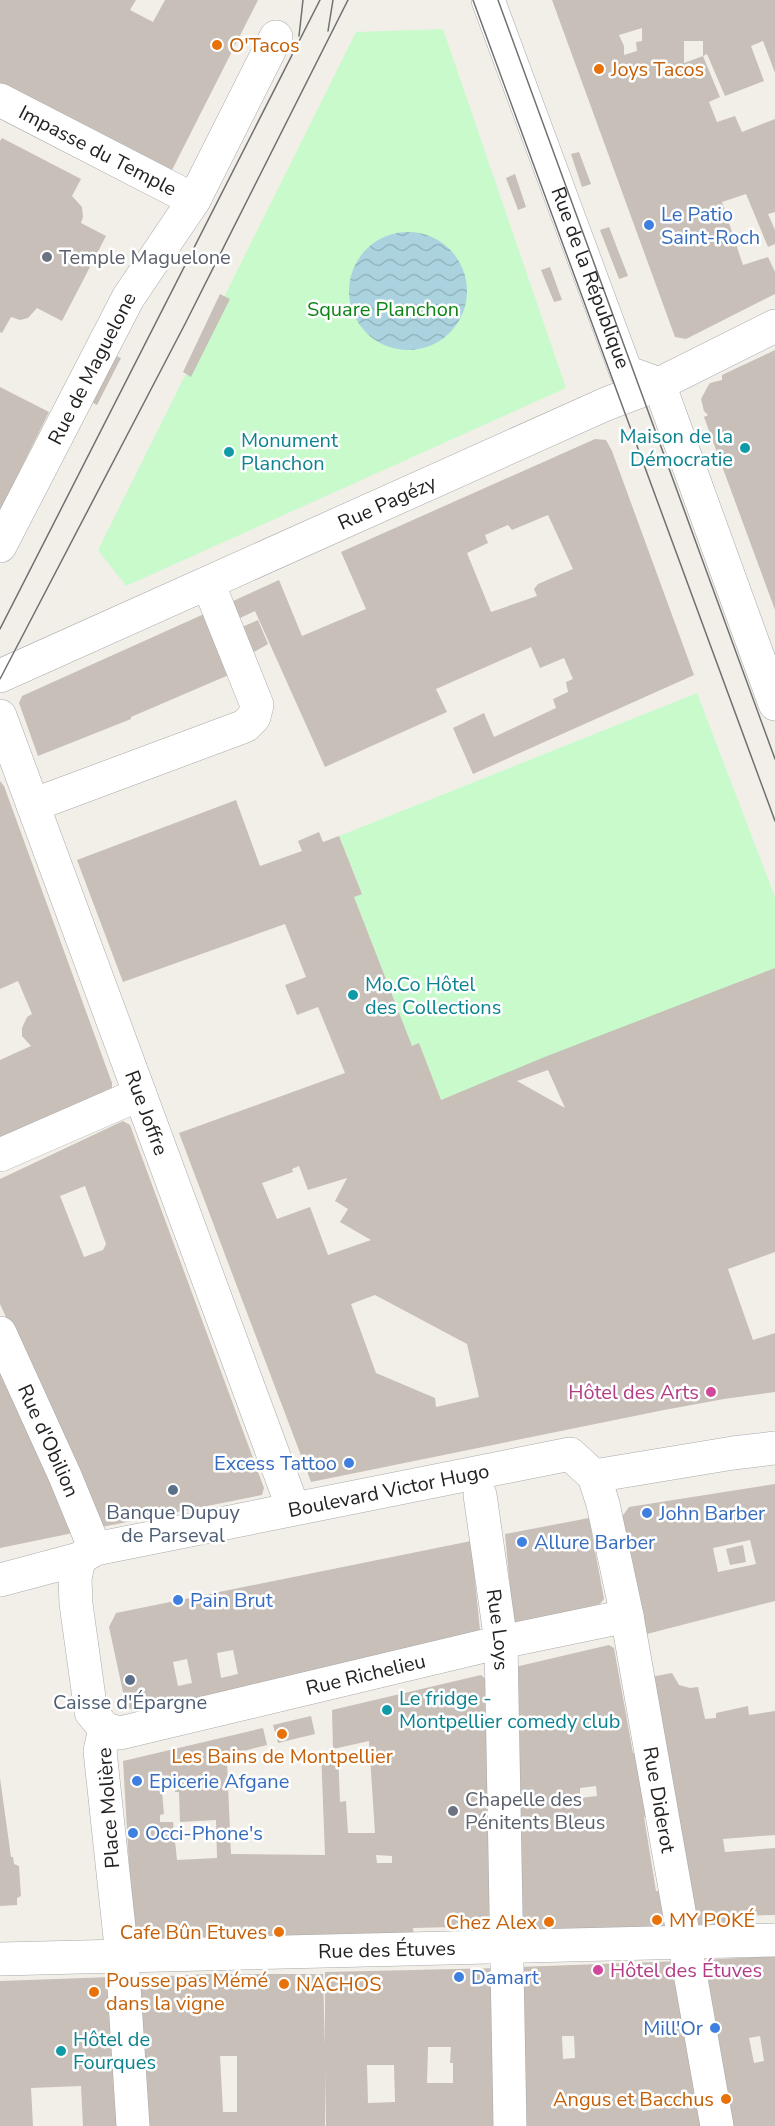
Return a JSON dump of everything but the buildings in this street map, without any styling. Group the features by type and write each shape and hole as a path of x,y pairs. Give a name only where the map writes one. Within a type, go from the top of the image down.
{"street":[{"name":"Rue de la République","path":"488,0 626,372 659,384"},
{"name":"Rue de Maguelone","path":"0,546 128,298 194,200 276,37"},
{"name":"Impasse du Temple","path":"0,100 194,200"},
{"name":"Rue Pagézy","path":"0,676 606,404 659,384 775,326"},
{"path":"659,384 775,704"},
{"path":"33,805 245,726 254,717 257,705 208,583"},
{"name":"Rue Joffre","path":"0,716 293,1508"},
{"path":"0,1155 140,1094"},
{"name":"Rue d'Obilion","path":"0,1333 65,1476 87,1554"},
{"path":"594,1476 775,1448"},
{"name":"Boulevard Victor Hugo","path":"0,1580 87,1554 293,1508 570,1454 594,1476"},
{"name":"Rue Diderot","path":"594,1476 603,1504 627,1617 717,2126"},
{"name":"Rue Loys","path":"480,1496 501,1642 510,2126"},
{"name":"Place Molière","path":"87,1554 75,1579 76,1604 91,1712 105,1729 100,1751 122,1956 133,2126"},
{"name":"Rue Richelieu","path":"105,1729 120,1733 501,1642 627,1617"},
{"name":"Rue des Étuves","path":"0,1959 775,1940"}],"green space":[{"name":"Square Planchon","path":"443,29 566,388 126,586 98,550 356,32"},
{"path":"697,693 775,897 775,968 441,1100 419,1044 412,1046 354,897 362,893 339,836"}],"water":[{"path":"408,232 441,242 457,258 467,291 457,324 441,340 408,350 375,340 359,324 349,291 359,258 375,242"}],"tram line":[{"path":"299,36 303,0"},
{"path":"0,629 320,0"},
{"path":"328,31 333,0"},
{"path":"0,679 185,324 348,0"},
{"path":"473,0 775,821"},
{"path":"498,0 775,759"}],"place":[{"name":"O'Tacos","path":"217,45"},
{"name":"Joys Tacos","path":"599,69"},
{"name":"Le Patio Saint-Roch","path":"649,225"},
{"name":"Temple Maguelone","path":"47,257"},
{"name":"Maison de la Démocratie","path":"745,448"},
{"name":"Monument Planchon","path":"229,452"},
{"name":"Mo.Co Hôtel des Collections","path":"353,995"},
{"name":"Hôtel des Arts","path":"711,1392"},
{"name":"Excess Tattoo","path":"349,1463"},
{"name":"Banque Dupuy de Parseval","path":"173,1490"},
{"name":"John Barber","path":"647,1513"},
{"name":"Allure Barber","path":"522,1542"},
{"name":"Pain Brut","path":"178,1600"},
{"name":"Caisse d'Épargne","path":"130,1680"},
{"name":"Le fridge - Montpellier comedy club","path":"387,1710"},
{"name":"Les Bains de Montpellier","path":"282,1734"},
{"name":"Epicerie Afgane","path":"137,1781"},
{"name":"Chapelle des Pénitents Bleus","path":"453,1811"},
{"name":"Occi-Phone's","path":"133,1833"},
{"name":"MY POKÉ","path":"657,1920"},
{"name":"Chez Alex","path":"549,1922"},
{"name":"Cafe Bûn Etuves","path":"279,1932"},
{"name":"Hôtel des Étuves","path":"598,1970"},
{"name":"Damart","path":"459,1977"},
{"name":"NACHOS","path":"284,1984"},
{"name":"Pousse pas Mémé dans la vigne","path":"94,1992"},
{"name":"Mill'Or","path":"715,2028"},
{"name":"Hôtel de Fourques","path":"61,2051"},
{"name":"Angus et Bacchus","path":"726,2099"}]}
